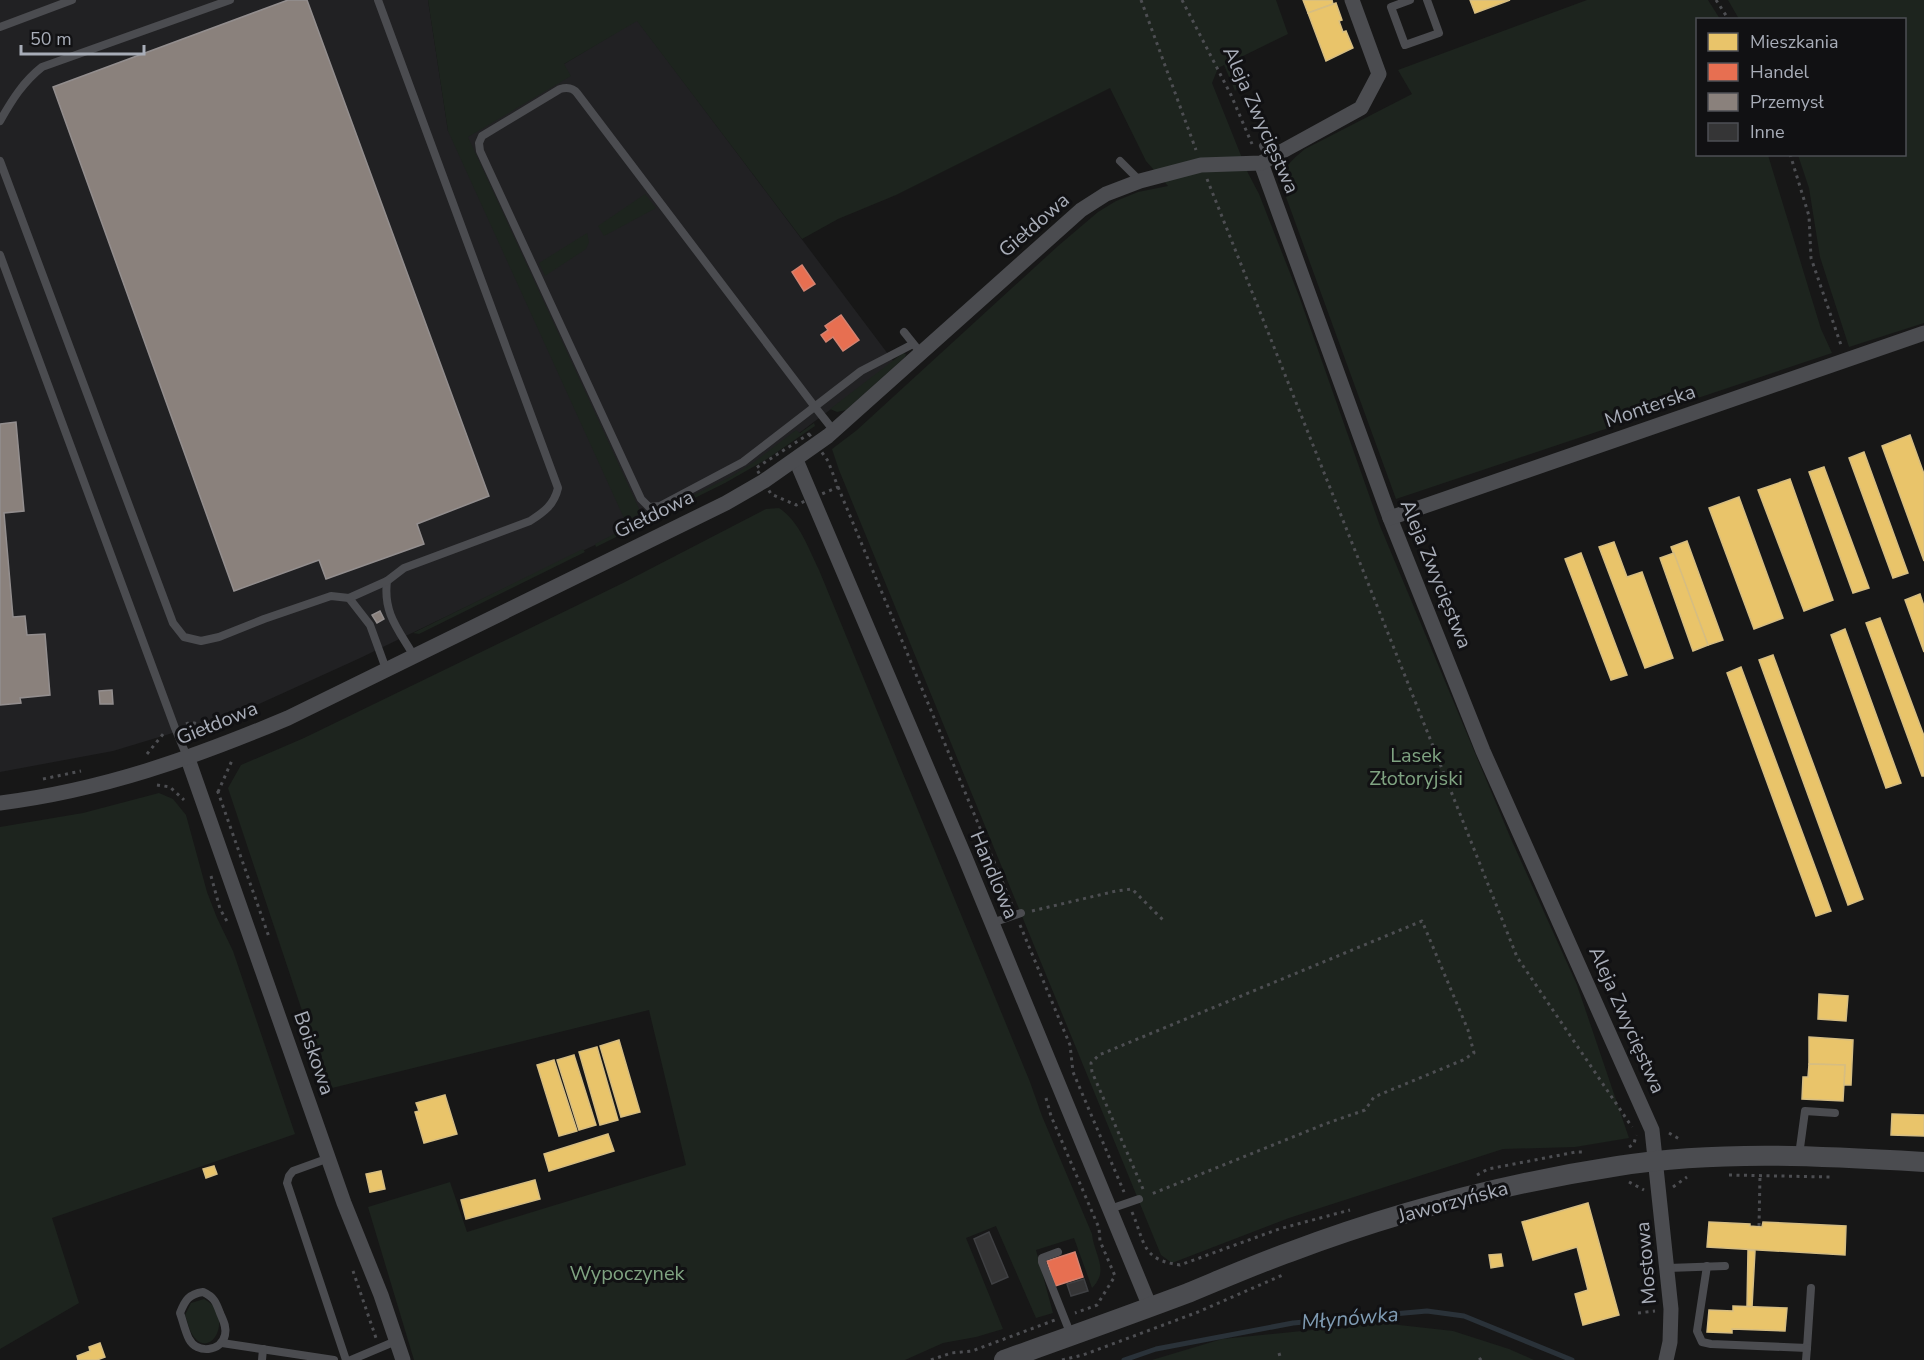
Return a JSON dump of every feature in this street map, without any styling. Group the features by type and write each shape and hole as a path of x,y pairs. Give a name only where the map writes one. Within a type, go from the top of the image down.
{"street":[{"path":"1264,156 1361,108 1379,74 1352,0"},
{"name":"Giełdowa","path":"0,803 27,800 100,784 188,759 288,717 726,503 796,460 834,431 917,349 1081,210 1106,194 1140,181 1201,165 1264,156"},
{"name":"Aleja Zwycięstwa","path":"1264,156 1390,518 1483,751 1652,1130 1656,1162"},
{"name":"Monterska","path":"1390,518 1924,333"},
{"name":"Handlowa","path":"796,460 992,923 1150,1307"},
{"name":"Boiskowa","path":"188,759 403,1360"},
{"name":"Jaworzyńska","path":"1004,1360 1150,1307 1290,1251 1470,1196 1563,1175 1620,1165 1748,1155 1799,1155 1924,1162"},
{"name":"Mostowa","path":"1656,1162 1671,1309 1670,1342 1666,1360"}],"lane":[{"path":"0,27 72,0"},
{"path":"0,121 13,97 27,79 42,67 230,0"},
{"path":"0,161 173,622 184,638 201,641 219,637 331,596 349,598 387,580 404,568 530,521 555,500 558,488 378,0"},
{"path":"1410,0 1391,7 1405,45 1439,33 1427,0"},
{"path":"834,431 815,407 575,91 568,88 560,89 482,136 479,143 480,151 644,504 652,507 660,506 731,469 754,454 815,407 863,370 917,349 904,332"},
{"path":"1120,161 1140,181"},
{"path":"0,255 188,759"},
{"path":"387,580 385,597 389,614 414,656"},
{"path":"349,598 370,625 386,669"},
{"path":"992,923 1019,914"},
{"path":"1799,1155 1805,1111 1835,1113"},
{"path":"329,1158 293,1171 287,1183 346,1360"},
{"path":"1110,1209 1142,1197"},
{"path":"1058,1252 1042,1258 1042,1262 1072,1336"},
{"path":"1707,1266 1697,1331 1702,1342 1807,1348"},
{"path":"1668,1268 1725,1266"},
{"path":"1806,1360 1811,1288"},
{"path":"222,1342 225,1325 215,1300 203,1293 193,1294 184,1301 180,1312 190,1340 196,1347 205,1350 214,1348 222,1342 334,1360"},
{"path":"351,1360 396,1341"},
{"path":"262,1360 263,1349"}],"path":[{"path":"1141,0 1201,165 1517,957 1637,1133 1634,1143 1627,1148"},
{"name":"Aleja Zwycięstwa","path":"1182,0 1264,156"},
{"path":"1716,0 1728,18"},
{"path":"1791,156 1809,216 1811,258 1846,360"},
{"path":"838,487 1019,914 1070,1045 1073,1072 1137,1223 1138,1231 1153,1257 1165,1263 1180,1265"},
{"path":"1019,914 1132,889 1165,922"},
{"path":"1422,921 1468,1030 1474,1053 1463,1060 1374,1097 1365,1110 1142,1197 1092,1072 1091,1063 1099,1055 1422,921"},
{"path":"1670,1190 1682,1180 1693,1175"},
{"path":"1759,1226 1760,1176"},
{"path":"1622,1181 1646,1191"},
{"path":"931,1360 951,1353 972,1351 1097,1305 1115,1276 1108,1257"},
{"path":"1060,1360 1083,1355 1204,1309 1286,1274"},
{"path":"1279,1353 1281,1360"},
{"path":"1479,1360 1484,1356"}],"shaded area":[{"path":"0,0 428,0 448,131 451,132 637,20 894,362 779,448 703,493 358,659 239,713 113,751 0,772"}],"green space":[{"name":"Lasek Złotoryjski","path":"428,0 1276,0 1288,34 1235,60 1243,82 1235,91 1224,65 1218,68 1212,83 1299,296 1380,526 1511,839 1577,985 1629,1138 1575,1147 1503,1149 1289,1218 1172,1263 1161,1255 832,449 857,430 1098,212 1138,192 1168,186 1146,161 1110,88 896,195 838,219 802,239 637,21 564,64 571,76 468,137 641,513 630,519 641,521 732,476 796,430 800,433 814,423 815,426 767,459 725,483 596,547 595,544 628,527 448,131"},
{"path":"1587,0 1708,0 1719,18 1696,18 1696,156 1768,156 1821,329 1832,353 1396,499 1286,197 1284,180 1286,169 1305,149 1412,94 1398,70"},
{"path":"1728,0 1924,0 1924,323 1849,347 1820,257 1809,188 1798,156 1906,156 1906,18 1738,18"},
{"path":"645,194 656,208 604,236 598,226"},
{"path":"587,233 589,242 586,249 545,276 539,263"},
{"path":"903,353 906,354 905,357 846,410 837,412 830,409"},
{"name":"Wypoczynek","path":"779,508 793,520 819,570 1092,1234 1100,1262 1100,1275 1092,1288 1074,1238 1036,1250 1053,1313 1036,1318 996,1226 966,1238 1003,1329 943,1343 905,1360 414,1360 368,1207 450,1182 467,1232 686,1165 649,1010 328,1089 228,788 241,765 304,738 623,583 766,509"},
{"path":"583,549 585,552 419,634 413,633"},
{"path":"159,793 173,799 186,815 207,892 233,951 295,1134 52,1218 79,1303 0,1349 0,827 83,813"},
{"path":"204,1299 213,1306 218,1315 219,1324 217,1333 208,1343 201,1343 194,1337 185,1315 191,1303"},
{"path":"1381,1323 1453,1331 1509,1349 1534,1360 1152,1360 1222,1339"}],"building: Mieszkania":[{"path":"1303,0 1332,0 1333,4 1308,13"},
{"path":"1470,0 1510,0 1475,13"},
{"path":"1336,3 1342,20 1339,21 1343,32 1346,31 1353,48 1326,61 1308,13"},
{"path":"1910,435 1924,474 1924,561 1882,446"},
{"path":"1864,452 1908,573 1893,578 1849,458"},
{"path":"1824,467 1869,588 1853,593 1809,472"},
{"path":"1790,479 1833,600 1804,611 1758,490"},
{"path":"1739,497 1783,618 1754,629 1709,508"},
{"path":"1687,541 1723,640 1708,645 1671,547"},
{"path":"1614,542 1627,577 1642,572 1673,658 1645,668 1599,547"},
{"path":"1581,553 1627,675 1611,680 1565,559"},
{"path":"1674,553 1708,645 1693,651 1660,558"},
{"path":"1920,594 1924,606 1924,652 1905,600"},
{"path":"1880,618 1924,736 1924,776 1922,776 1866,623"},
{"path":"1845,629 1901,783 1886,788 1831,635"},
{"path":"1773,655 1863,899 1848,905 1759,660"},
{"path":"1741,667 1831,911 1816,916 1727,673"},
{"path":"1819,994 1848,996 1846,1021 1818,1019"},
{"path":"1809,1037 1853,1040 1851,1085 1844,1085 1845,1065 1809,1064"},
{"path":"619,1040 640,1112 621,1117 600,1046"},
{"path":"597,1047 618,1120 600,1125 579,1052"},
{"path":"574,1055 596,1125 579,1130 557,1060"},
{"path":"554,1060 577,1131 559,1136 537,1065"},
{"path":"1809,1064 1845,1065 1843,1101 1802,1099 1803,1077 1808,1077"},
{"path":"445,1095 457,1134 424,1143 415,1112 419,1111 416,1103"},
{"path":"1892,1114 1924,1115 1924,1136 1891,1135"},
{"path":"608,1134 614,1151 549,1171 544,1154"},
{"path":"214,1166 217,1174 206,1178 203,1169"},
{"path":"381,1171 385,1189 370,1192 366,1174"},
{"path":"535,1180 540,1199 466,1219 461,1200"},
{"path":"1588,1203 1619,1315 1583,1325 1575,1294 1588,1290 1577,1247 1533,1260 1522,1222"},
{"path":"1709,1222 1750,1224 1750,1226 1762,1227 1763,1222 1846,1226 1845,1255 1707,1247"},
{"path":"1748,1250 1755,1251 1752,1307 1747,1306"},
{"path":"1501,1254 1503,1266 1491,1268 1489,1255"},
{"path":"1733,1306 1787,1308 1785,1331 1732,1329 1732,1333 1707,1332 1709,1310 1733,1311"},
{"path":"100,1343 105,1357 97,1360 78,1360 77,1356 90,1351 89,1347"}],"building: Handel":[{"path":"802,265 815,284 804,291 792,272"},
{"path":"841,315 859,340 843,351 833,337 826,342 821,335 828,330 825,326"},
{"path":"1075,1252 1083,1277 1055,1286 1047,1261"}],"building: Przemysł":[{"path":"288,0 307,0 489,496 417,524 424,544 326,579 319,560 234,591 53,87"},
{"path":"16,422 24,511 4,513 13,617 25,616 27,635 45,634 50,695 20,698 21,703 0,705 0,424"},
{"path":"380,611 384,619 377,623 372,615"},
{"path":"112,690 113,704 100,704 99,691"}],"building: Inne":[{"path":"989,1232 1008,1277 992,1284 974,1239"},
{"path":"1084,1279 1088,1291 1071,1296 1067,1284"}],"waterway":[{"name":"Młynówka","path":"1124,1360 1156,1349 1293,1323 1427,1311 1464,1316 1572,1360"}]}
